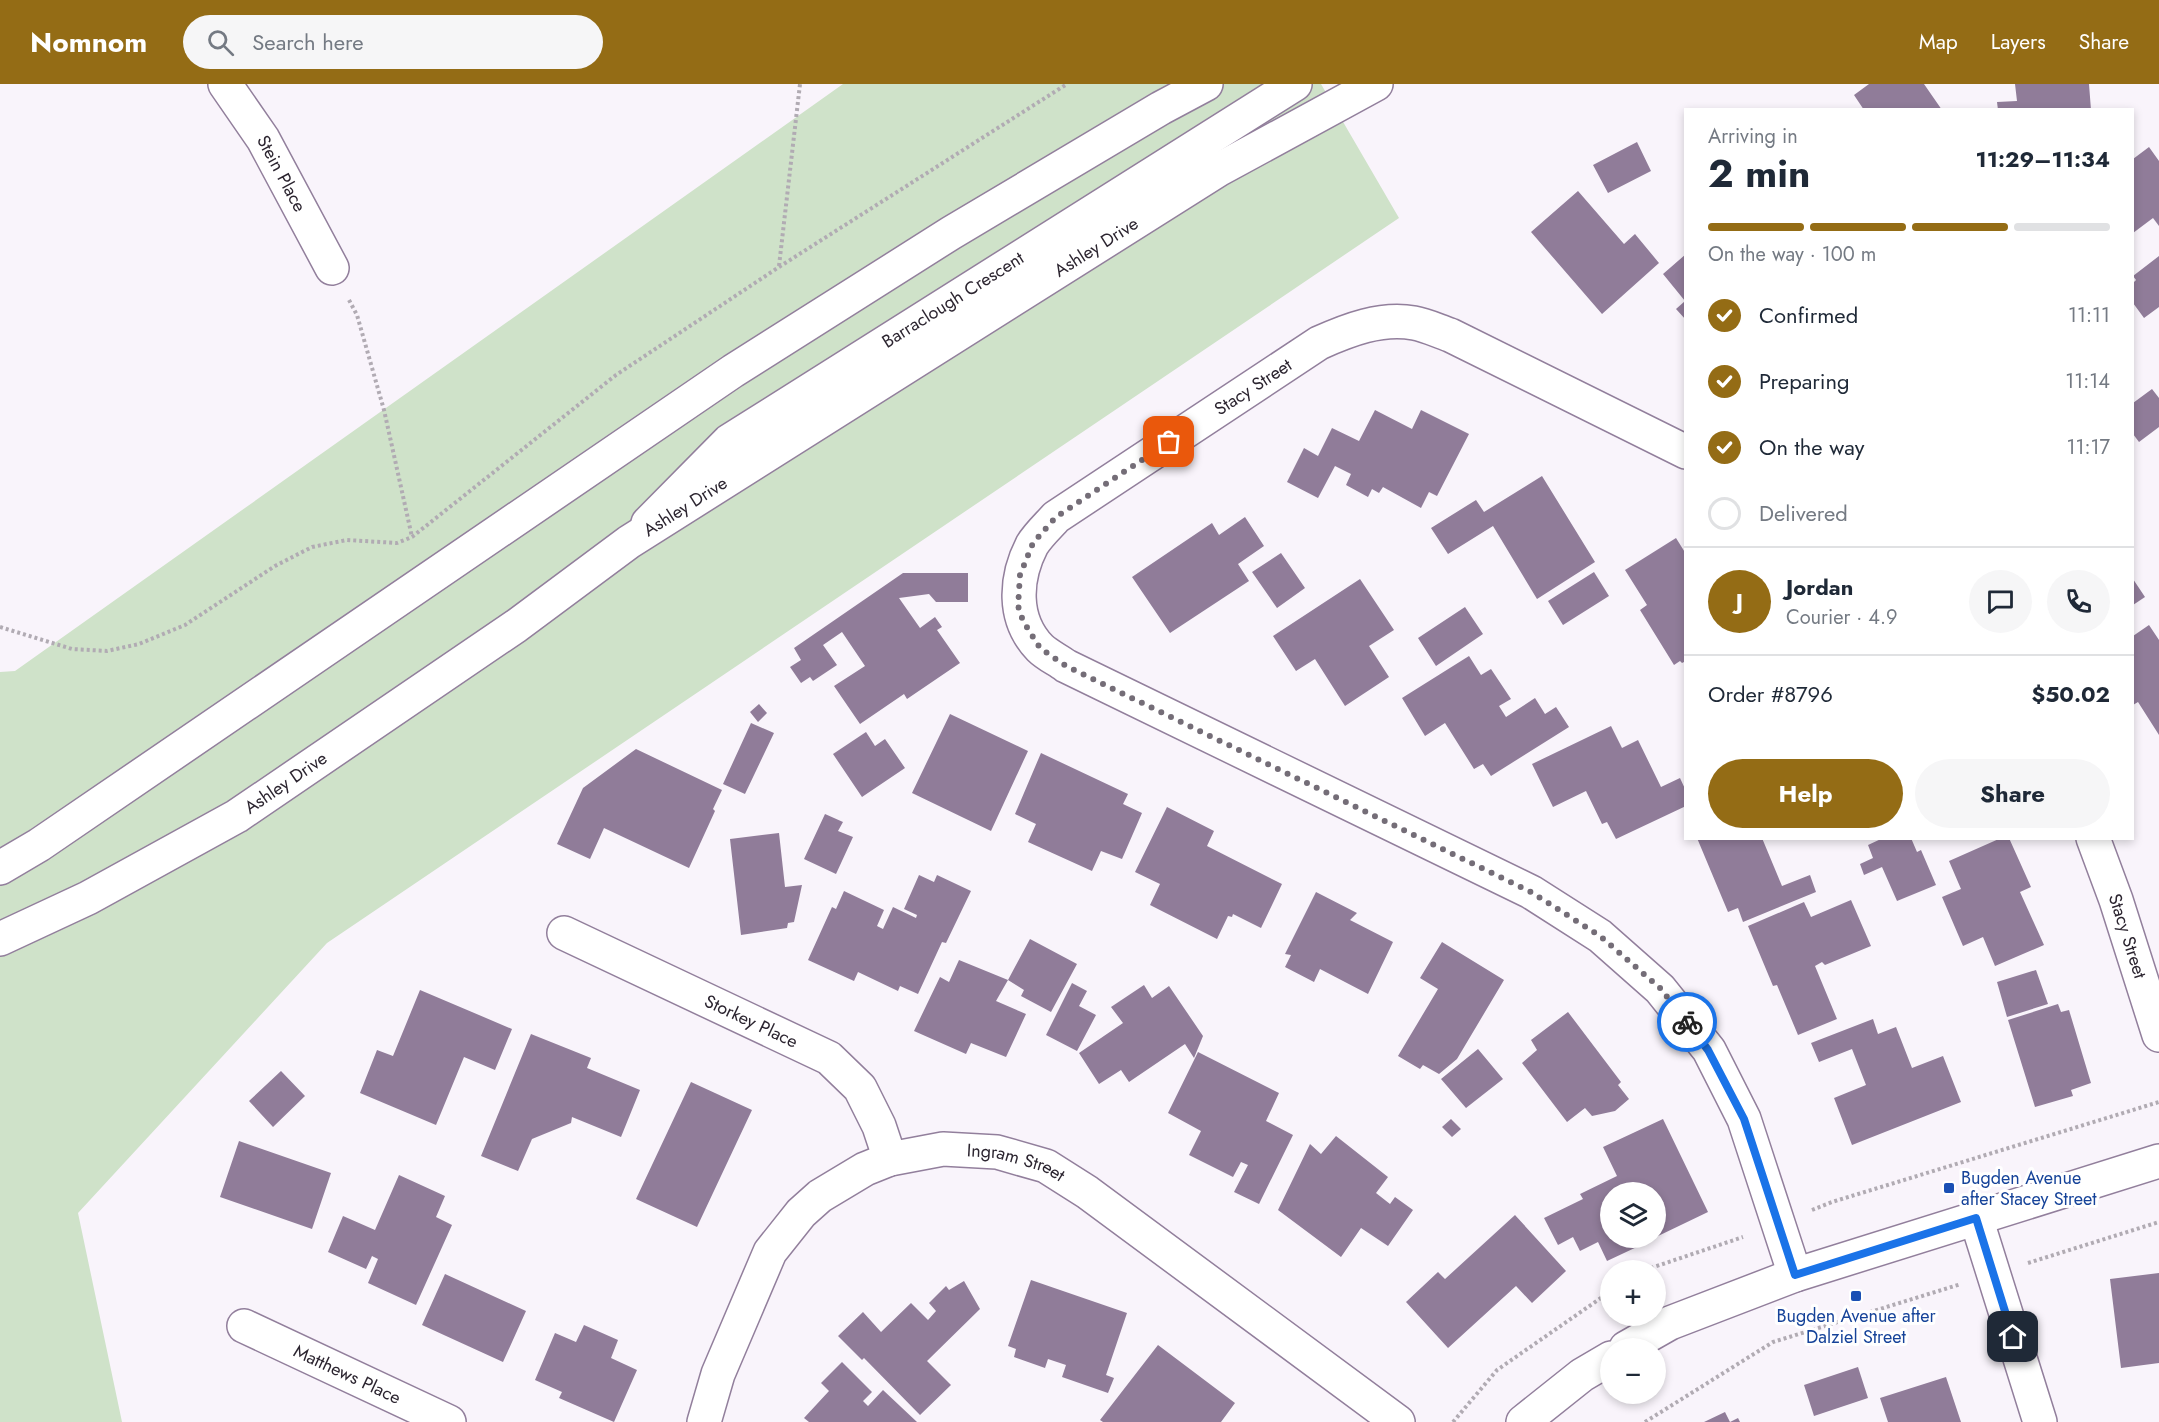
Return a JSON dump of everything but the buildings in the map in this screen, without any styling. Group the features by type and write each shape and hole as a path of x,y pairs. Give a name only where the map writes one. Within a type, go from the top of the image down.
{"street":[{"name":"Stein Place","path":"225,84 263,139 332,268"},
{"path":"0,868 39,845 733,371 1171,96 1206,84"},
{"name":"Barraclough Crescent","path":"629,542 729,441 1295,84"},
{"name":"Ashley Drive","path":"0,939 88,898 237,816 516,626 629,542 1218,170 1376,84"},
{"name":"Stacy Street","path":"1684,451 1450,335 1415,323 1395,322 1356,327 1319,343 1056,517 1033,543 1020,575 1018,606 1023,621 1040,648 1066,666 1531,892 1600,936 1660,988 1708,1050 1744,1119 1795,1275"},
{"name":"Stacy Street","path":"2094,840 2116,900 2159,1035"},
{"name":"Storkey Place","path":"564,933 829,1058 860,1088 879,1126 890,1159"},
{"name":"Ingram Street","path":"704,1422 718,1374 770,1252 801,1213 820,1196 865,1169 890,1159 943,1149 997,1152 1046,1166 1087,1192 1398,1422"},
{"path":"1644,1338 1670,1323 1795,1275 2159,1161"},
{"path":"1976,1218 2040,1422"},
{"name":"Matthews Place","path":"244,1326 449,1422"},
{"path":"1523,1422 1582,1375 1600,1364"}],"path":[{"path":"779,267 801,84"},
{"path":"0,627 72,649 107,651 139,644 185,625 275,566 312,547 347,540 397,543 412,537 616,375 779,267 1067,84"},
{"path":"332,268 357,315 384,410 412,537"},
{"path":"1666,1263 1832,1202 2159,1102"},
{"path":"1645,1422 1773,1342 2159,1222"},
{"path":"1453,1422 1497,1370 1600,1299"}],"green space":[{"path":"843,84 1321,84 1399,218 327,943 78,1213 122,1422 0,1422 0,672 15,671"}],"way so far":[{"path":"1169,442 1056,517 1033,543 1020,575 1018,606 1023,621 1040,648 1066,666 1531,892 1600,936 1660,988 1687,1022"}],"place":[{"name":"Bugden Avenue after Stacey Street","path":"1949,1188"},
{"name":"Bugden Avenue after Dalziel Street","path":"1856,1296"}],"route":[{"path":"1687,1022 1708,1050 1744,1119 1795,1275 1976,1218 2013,1337"}]}
